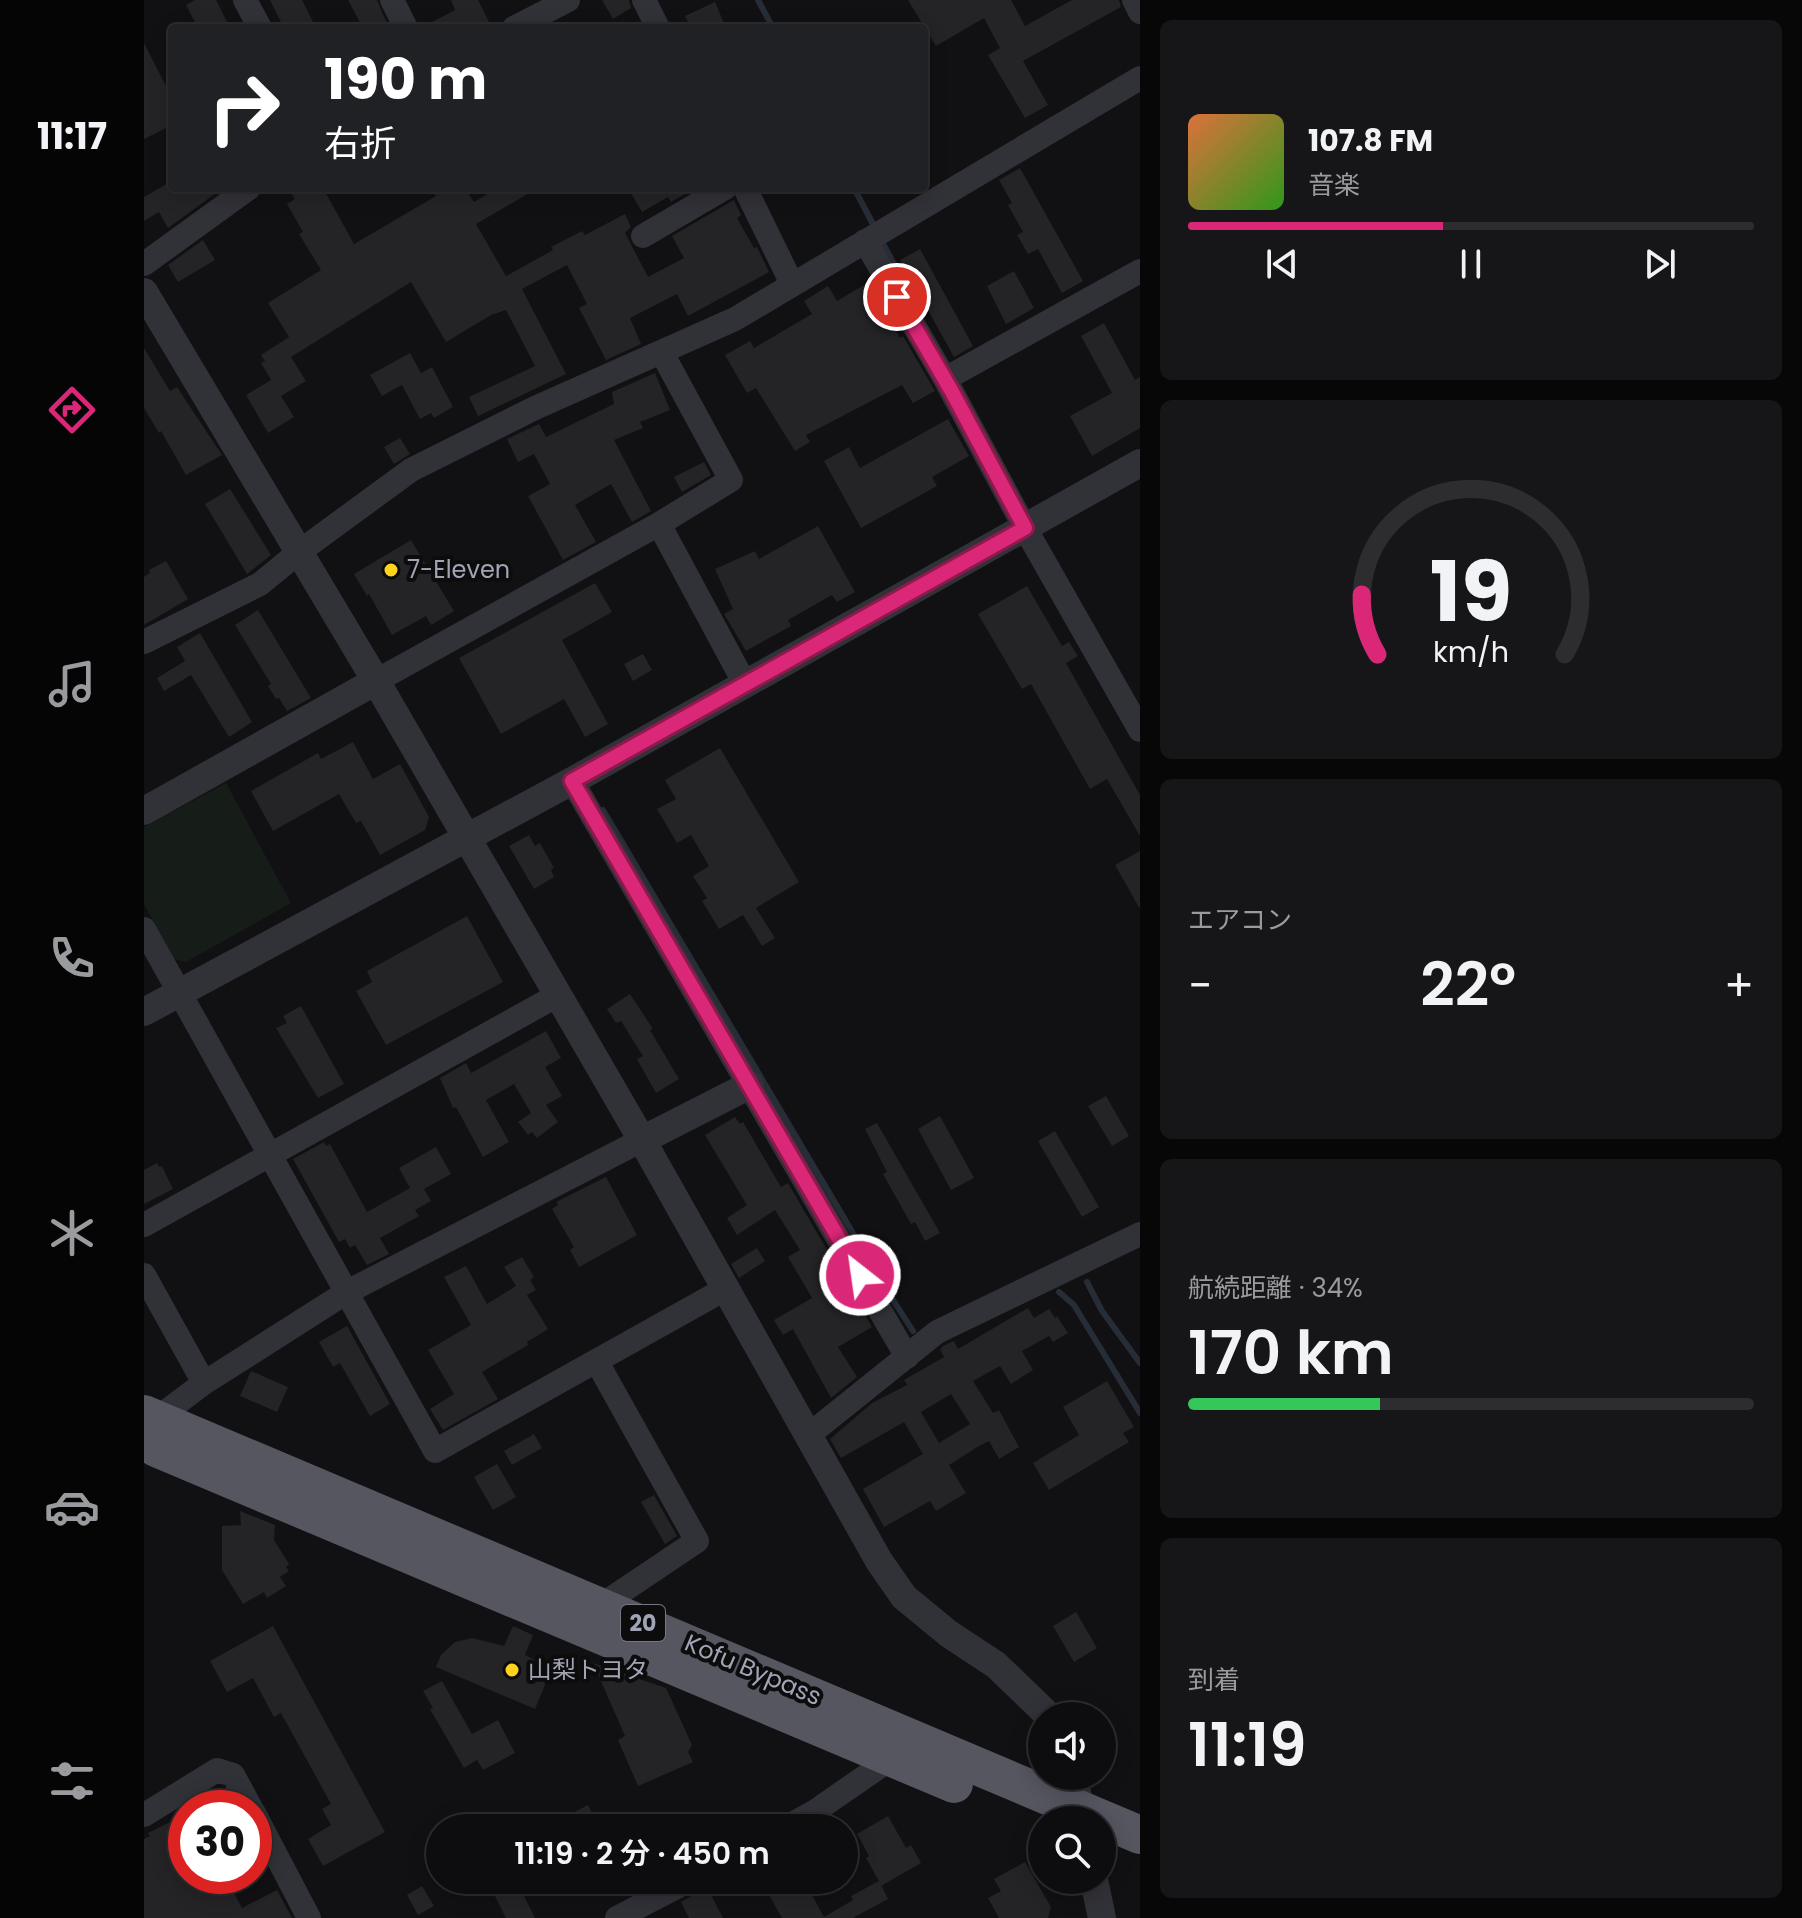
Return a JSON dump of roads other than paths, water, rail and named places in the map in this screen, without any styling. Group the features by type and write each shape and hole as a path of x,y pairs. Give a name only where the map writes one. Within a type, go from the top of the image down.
{"highway":[{"name":"Kofu Bypass","path":"148,1425 608,1608 1078,1802 1140,1835"},
{"name":"Kofu Bypass","path":"148,1425 892,1758 1028,1814"},
{"path":"1116,1851 1140,1862"}],"street":[{"path":"245,0 258,24"},
{"path":"392,0 404,24"},
{"path":"522,24 568,0"},
{"path":"644,0 656,24"},
{"path":"1134,0 1140,12"},
{"path":"144,642 260,584 411,470 535,408 735,319 1140,78"},
{"path":"144,264 243,192"},
{"path":"643,236 718,192"},
{"path":"747,192 792,284"},
{"path":"873,237 1025,528 1140,730"},
{"path":"945,379 1140,271"},
{"path":"144,292 376,681 642,1140 879,1561 904,1597 949,1634 996,1665 1034,1702"},
{"path":"144,811 659,524 731,480 662,353"},
{"path":"144,1012 572,781 1140,463"},
{"path":"659,524 745,684"},
{"path":"572,781 907,1357"},
{"path":"144,929 435,1451 725,1289"},
{"path":"144,1225 558,995"},
{"path":"148,1425 204,1383 347,1292 750,1085"},
{"path":"810,1434 937,1332 1140,1234"},
{"path":"144,1275 204,1383"},
{"path":"597,1362 697,1541 612,1598 608,1608"},
{"path":"810,1814 892,1758"},
{"path":"185,1790 217,1770 233,1775 241,1790"},
{"path":"144,1815 168,1800"},
{"path":"272,1847 309,1918"},
{"path":"617,1918 663,1894"},
{"path":"1097,1894 1102,1918"}],"waterway":[{"path":"758,0 771,24"},
{"path":"856,192 875,228"},
{"path":"880,238 918,309"},
{"path":"603,810 913,1331"},
{"path":"1087,1282 1102,1311 1140,1363"},
{"path":"1059,1292 1074,1305 1140,1413"}],"place":[{"name":"7-Eleven","path":"391,570"},
{"name":"山梨トヨタ","path":"512,1670"}]}
